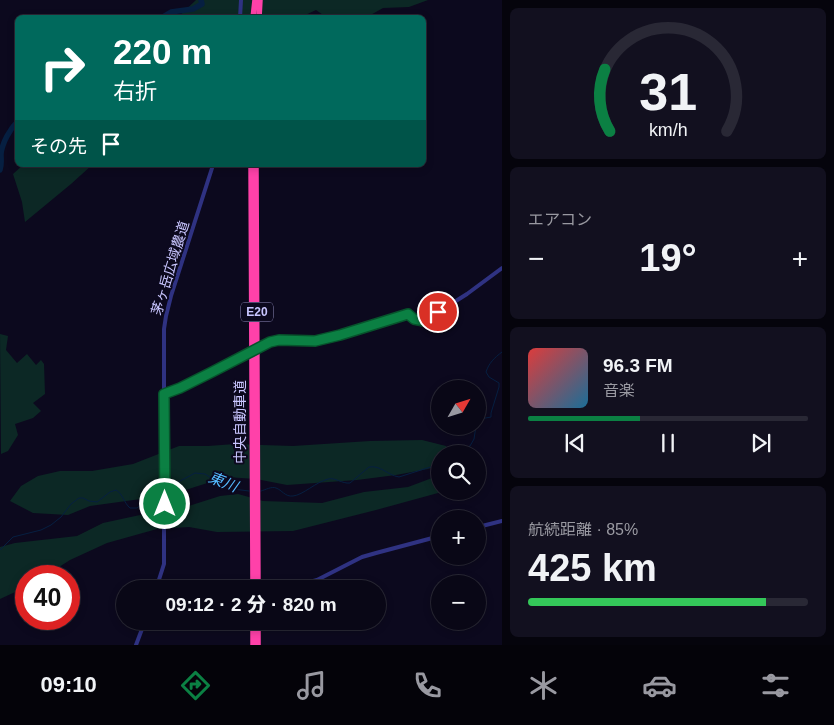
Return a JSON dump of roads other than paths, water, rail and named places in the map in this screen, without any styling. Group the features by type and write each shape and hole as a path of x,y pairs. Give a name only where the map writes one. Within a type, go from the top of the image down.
{"highway":[{"path":"253,15 255,0"},
{"path":"259,15 260,0"},
{"name":"中央自動車道","path":"251,167 256,459"},
{"name":"中央自動車道","path":"253,580 256,459 256,167"},
{"name":"中央自動車道","path":"255,515 258,580"},
{"path":"253,630 253,645"},
{"path":"258,630 258,645"}],"street":[{"path":"240,15 241,0"},
{"name":"茅ヶ岳広域農道","path":"159,580 164,564 164,338 166,316 212,167"},
{"path":"164,394 180,388 270,342 279,340 315,341 408,314 414,319 424,321 467,294 502,268"},
{"path":"486,525 502,521"},
{"path":"318,580 376,552 431,538"},
{"path":"136,645 142,630"}],"waterway":[{"path":"166,15 171,12 193,9 202,4 201,0"},
{"path":"0,170 3,145 15,125"},
{"name":"東川","path":"486,418 491,417 499,387 499,383 489,377 486,372 492,361 502,352"},
{"name":"東川","path":"471,445 475,435"},
{"name":"東川","path":"261,491 274,488 293,496 328,479 350,483 369,467 377,467 399,477 431,467"},
{"name":"東川","path":"0,550 13,537 41,530 51,525 79,498 97,502 110,492 116,490 130,508 137,508 154,495 195,473 205,474 222,485 233,489 249,491"}]}
